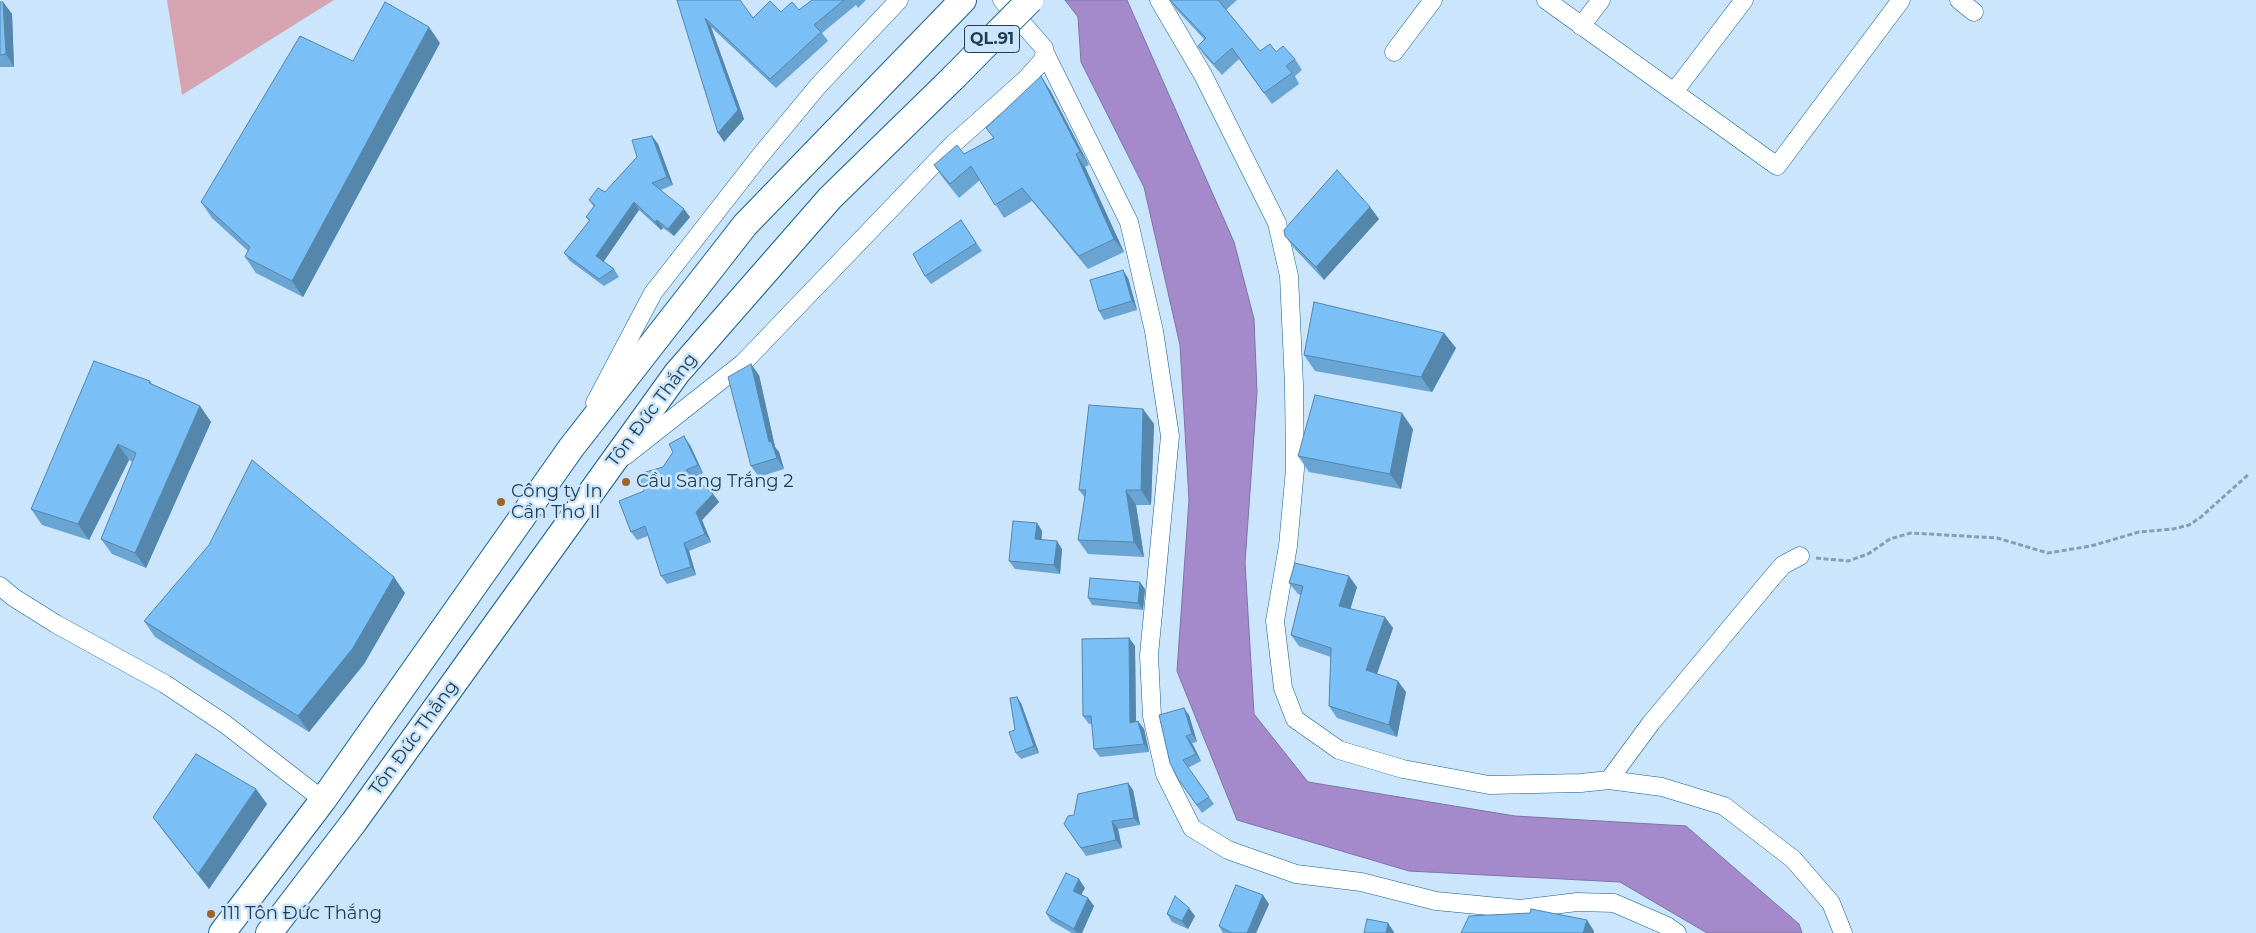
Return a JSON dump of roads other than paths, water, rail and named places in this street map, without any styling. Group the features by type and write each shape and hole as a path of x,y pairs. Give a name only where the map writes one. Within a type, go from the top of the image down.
{"highway":[{"name":"QL.91","path":"222,933 323,800 571,448 745,224 962,0"},
{"name":"Tôn Đức Thắng","path":"269,933 354,822 677,373 830,198 954,78 1030,0"},
{"path":"323,800 354,822"}],"street":[{"path":"571,448 653,293 760,156 818,86 899,0"},
{"path":"1002,0 1038,40 1046,53 1129,222 1154,331 1170,436 1149,655 1152,716 1165,774 1192,828 1228,850 1296,874 1361,882 1436,902 1520,910 1577,902 1614,903 1667,926 1677,933"},
{"path":"1159,0 1203,75 1277,223 1288,276 1294,385 1294,469 1288,546 1275,621 1283,688 1296,719 1339,750 1403,769 1489,785 1580,783 1608,780 1662,787 1724,806 1793,859 1832,903 1843,933"},
{"path":"1394,52 1433,0"},
{"path":"1546,0 1777,166 1901,0"},
{"path":"1582,26 1601,0"},
{"path":"1674,92 1744,0"},
{"path":"1959,0 1974,12"},
{"path":"604,474 743,363 952,145 1026,79 1042,61 1046,53"},
{"path":"1608,780 1651,723 1774,575 1783,565 1800,556"},
{"path":"0,586 13,597 56,624 165,684 225,724 323,800"}],"place":[{"name":"Cầu Sang Trắng 2","path":"626,482"},
{"name":"Công ty In Cần Thơ II","path":"501,502"},
{"name":"111 Tôn Đức Thắng","path":"211,914"}]}
